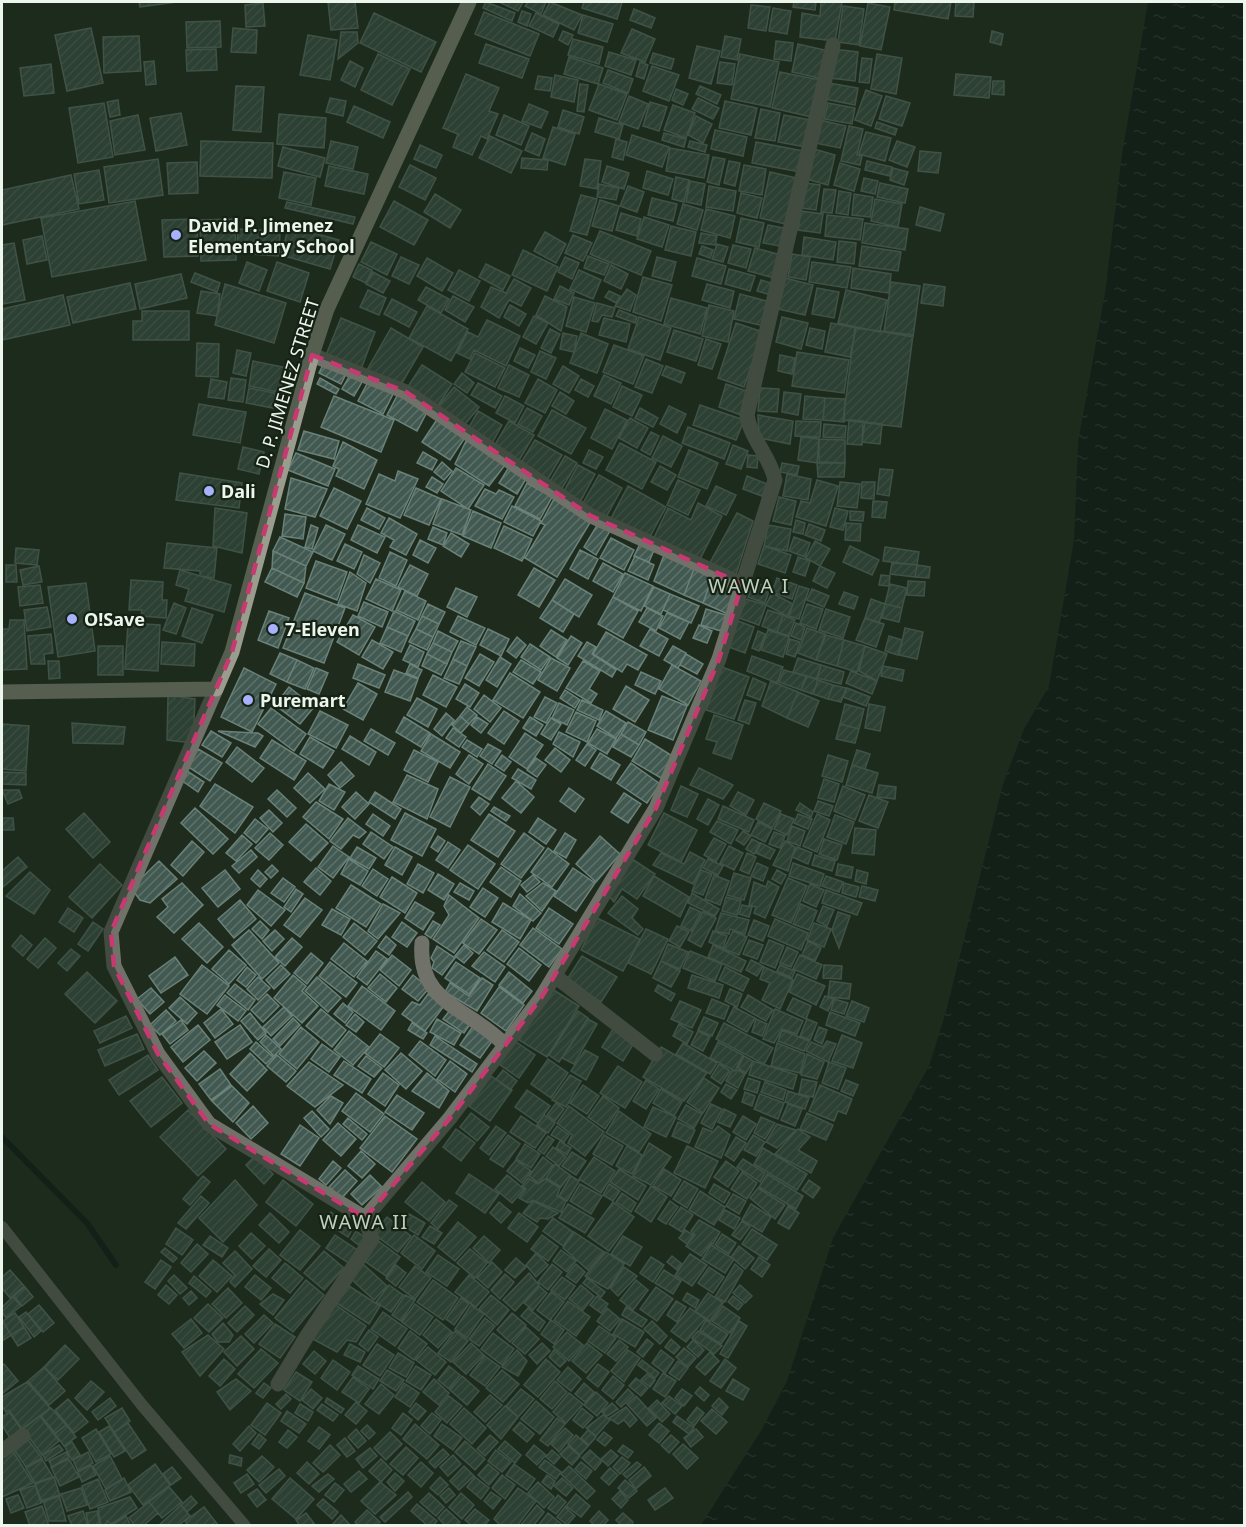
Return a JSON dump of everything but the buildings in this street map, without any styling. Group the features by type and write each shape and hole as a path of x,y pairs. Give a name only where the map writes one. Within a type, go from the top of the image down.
{"street":[{"name":"D. P. JIMENEZ STREET","path":"216,689 232,652 312,355 348,260 470,2"},
{"path":"366,1218 450,1118 555,976 656,808 719,658 775,480 772,467 748,425 747,415 833,45"},
{"path":"312,355 406,392 591,516 742,584"},
{"path":"2,692 216,689 111,932 114,966 158,1054 209,1124 366,1218 372,1239 278,1384"},
{"path":"422,943 422,970 437,995 491,1030 505,1045"},
{"path":"555,976 655,1054"},
{"path":"2,1451 23,1436"}],"lane":[{"path":"2,1227 142,1405 244,1526"}],"highlighted area":[{"path":"312,355 406,392 591,516 742,584 719,659 656,808 541,998 450,1118 365,1218 209,1124 158,1054 114,966 111,932 232,652"}],"water":[{"path":"1148,2 1244,2 1244,1525 701,1525 762,1429 787,1381 833,1238 929,1066 945,1015 1003,784 1024,729 1049,686 1074,540 1078,442 1105,293 1122,154"}],"waterway":[{"path":"2,1137 87,1223 116,1265"}],"place":[{"name":"David P. Jimenez Elementary School","path":"176,235"},
{"name":"Dali","path":"209,491"},
{"name":"O!Save","path":"72,619"},
{"name":"7-Eleven","path":"273,629"},
{"name":"Puremart","path":"248,700"}],"district":[{"name":"WAWA I","path":"749,585"},
{"name":"WAWA II","path":"364,1221"}]}
